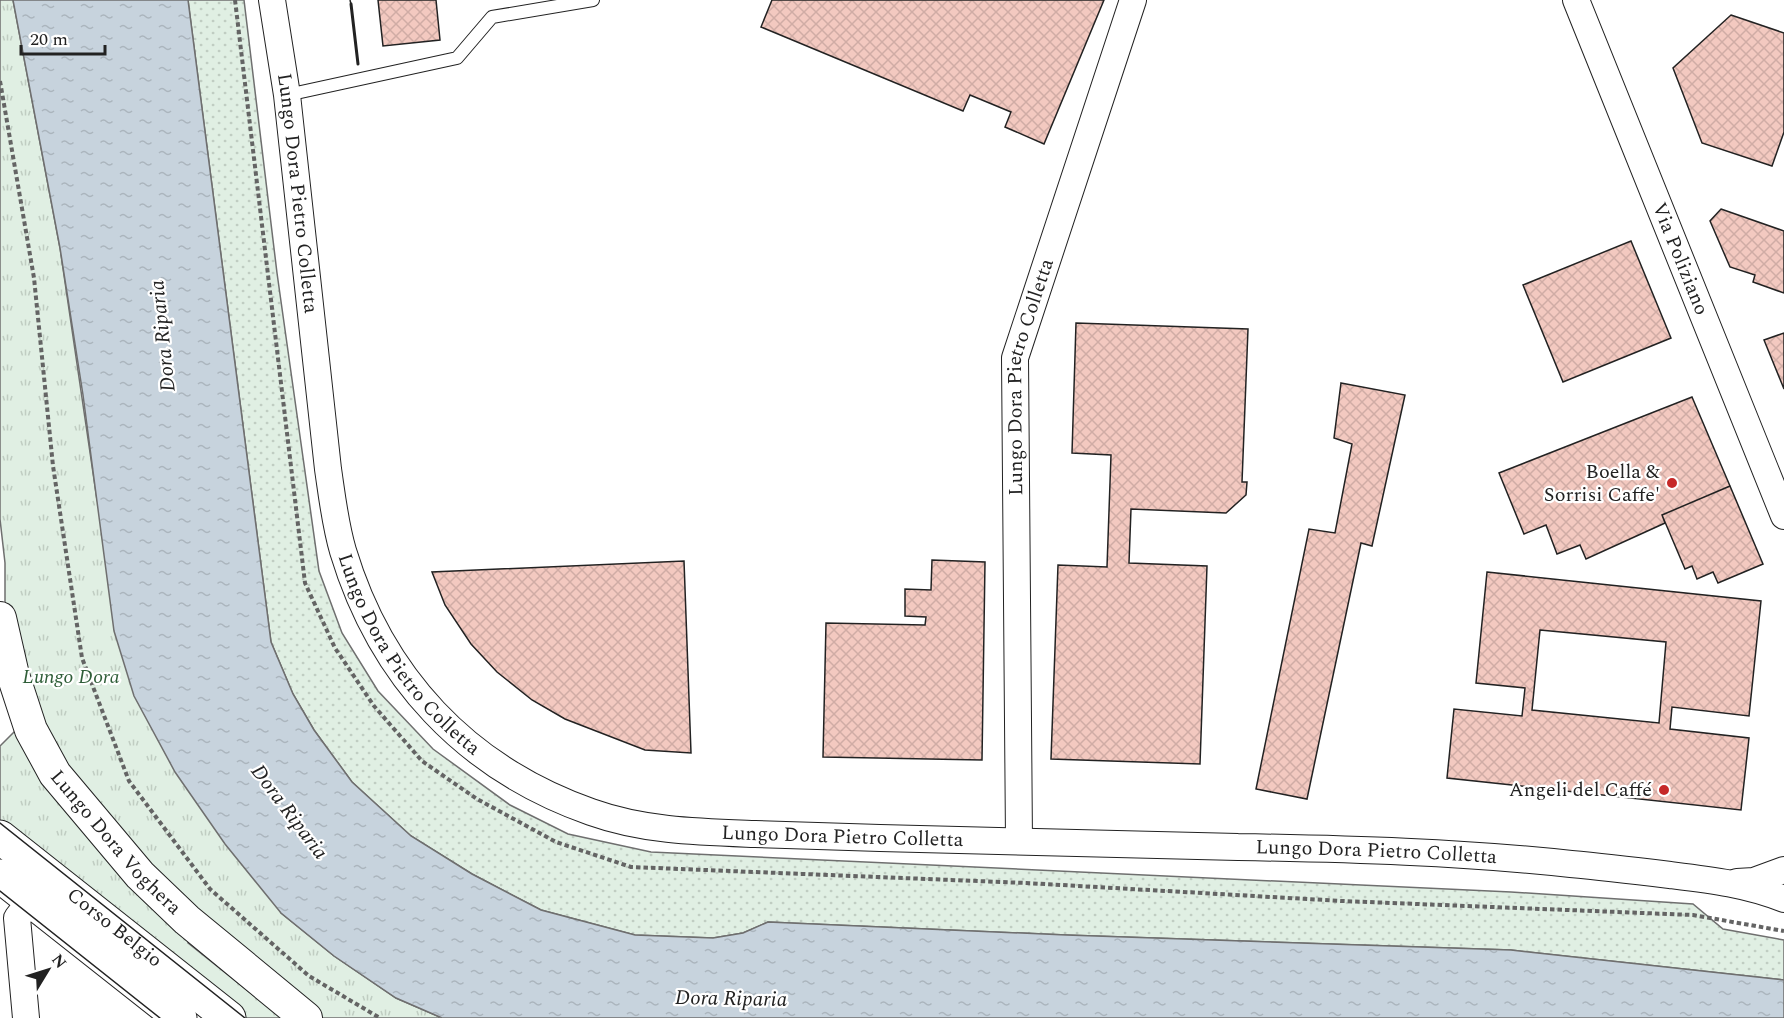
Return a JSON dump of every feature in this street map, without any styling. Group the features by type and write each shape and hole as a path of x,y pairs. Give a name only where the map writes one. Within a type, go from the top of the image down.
{"main road":[{"name":"Corso Belgio","path":"0,837 40,888 176,1008 229,1018"},
{"name":"Corso Belgio","path":"0,876 40,888"}],"street":[{"name":"Lungo Dora Pietro Colletta","path":"272,0 287,95 328,469 342,548 358,595 375,632 395,664 446,725 510,774 589,811 628,823 665,829 722,833 1448,853 1545,861 1731,883 1755,888 1784,899"},
{"name":"Lungo Dora Pietro Colletta","path":"1019,841 1016,358 1133,0"},
{"name":"Via Poliziano","path":"1576,0 1784,516"},
{"name":"Lungo Dora Voghera","path":"0,618 6,682 55,774 140,875 187,920 306,1018"},
{"name":"Lungo Dora Pietro Colletta","path":"1731,883 1754,881 1784,870"},
{"path":"26,1018 17,918 40,888"}],"lane":[{"path":"287,95 457,58 492,17 593,0"}],"path":[{"path":"235,0 305,583 335,648 374,706 422,761 477,799 556,842 631,867 1014,882 1342,901 1693,915 1784,931"},
{"path":"0,81 34,278 53,466 82,658 129,781 210,889 309,976 380,1018"}],"green space":[{"name":"Lungo Dora","path":"0,0 13,0 60,248 97,500 281,913 334,956 396,998 442,1018 313,1018 188,920 188,943 282,1018 245,1018 0,823 0,746 30,716 5,611 5,563 0,519"},
{"path":"188,0 244,0 277,273 319,571 342,633 378,691 433,749 510,805 568,834 651,852 1511,892 1693,904 1723,929 1784,940 1784,980 1511,950 768,922 743,933 713,938 635,935 541,910 472,874 411,836 352,782 314,730 293,694 271,642"}],"water":[{"name":"Dora Riparia","path":"13,0 188,0 271,642 293,694 314,730 352,782 411,836 472,874 541,910 635,935 713,938 743,933 768,922 1511,950 1784,980 1784,1018 442,1018 396,998 334,956 281,913 225,844 175,772 134,696 114,631 83,395 60,248"}],"building":[{"path":"378,0 436,0 440,40 383,46"},
{"path":"772,0 1104,0 1044,144 1005,127 1011,112 970,95 963,111 761,27"},
{"path":"1731,15 1784,33 1784,132 1772,166 1702,143 1673,68"},
{"path":"1721,209 1784,231 1784,293 1753,282 1755,275 1730,267 1710,221"},
{"path":"1631,241 1671,338 1563,382 1523,285"},
{"path":"1076,323 1248,329 1242,482 1247,482 1246,495 1226,513 1131,509 1129,563 1207,566 1200,764 1051,759 1058,565 1107,567 1111,455 1072,453"},
{"path":"1784,333 1784,389 1764,340"},
{"path":"1341,383 1405,395 1372,546 1361,543 1307,799 1256,789 1309,529 1335,533 1352,444 1334,438"},
{"path":"1692,397 1730,486 1662,515 1665,523 1586,559 1580,545 1557,554 1546,525 1524,534 1499,473"},
{"path":"1730,486 1763,564 1718,583 1713,572 1697,579 1692,566 1685,569 1662,515"},
{"path":"932,560 985,562 982,760 823,757 826,623 925,625 926,617 905,616 905,589 931,590"},
{"path":"684,561 691,753 645,750 565,719 532,700 497,672 471,644 445,605 432,572"},
{"path":"1487,572 1761,601 1749,716 1672,707 1670,729 1749,738 1741,810 1447,778 1454,709 1522,716 1525,688 1476,683","holes":["1540,630 1666,642 1659,723 1532,710"]}],"tram line":[{"path":"0,823 245,1018"},
{"path":"0,891 160,1018"}],"fence":[{"path":"350,0 351,4"}],"wall":[{"path":"351,4 358,64"}],"place":[{"name":"Boella & Sorrisi Caffe'","path":"1672,483"},
{"name":"Angeli del Caffé","path":"1664,790"}]}
